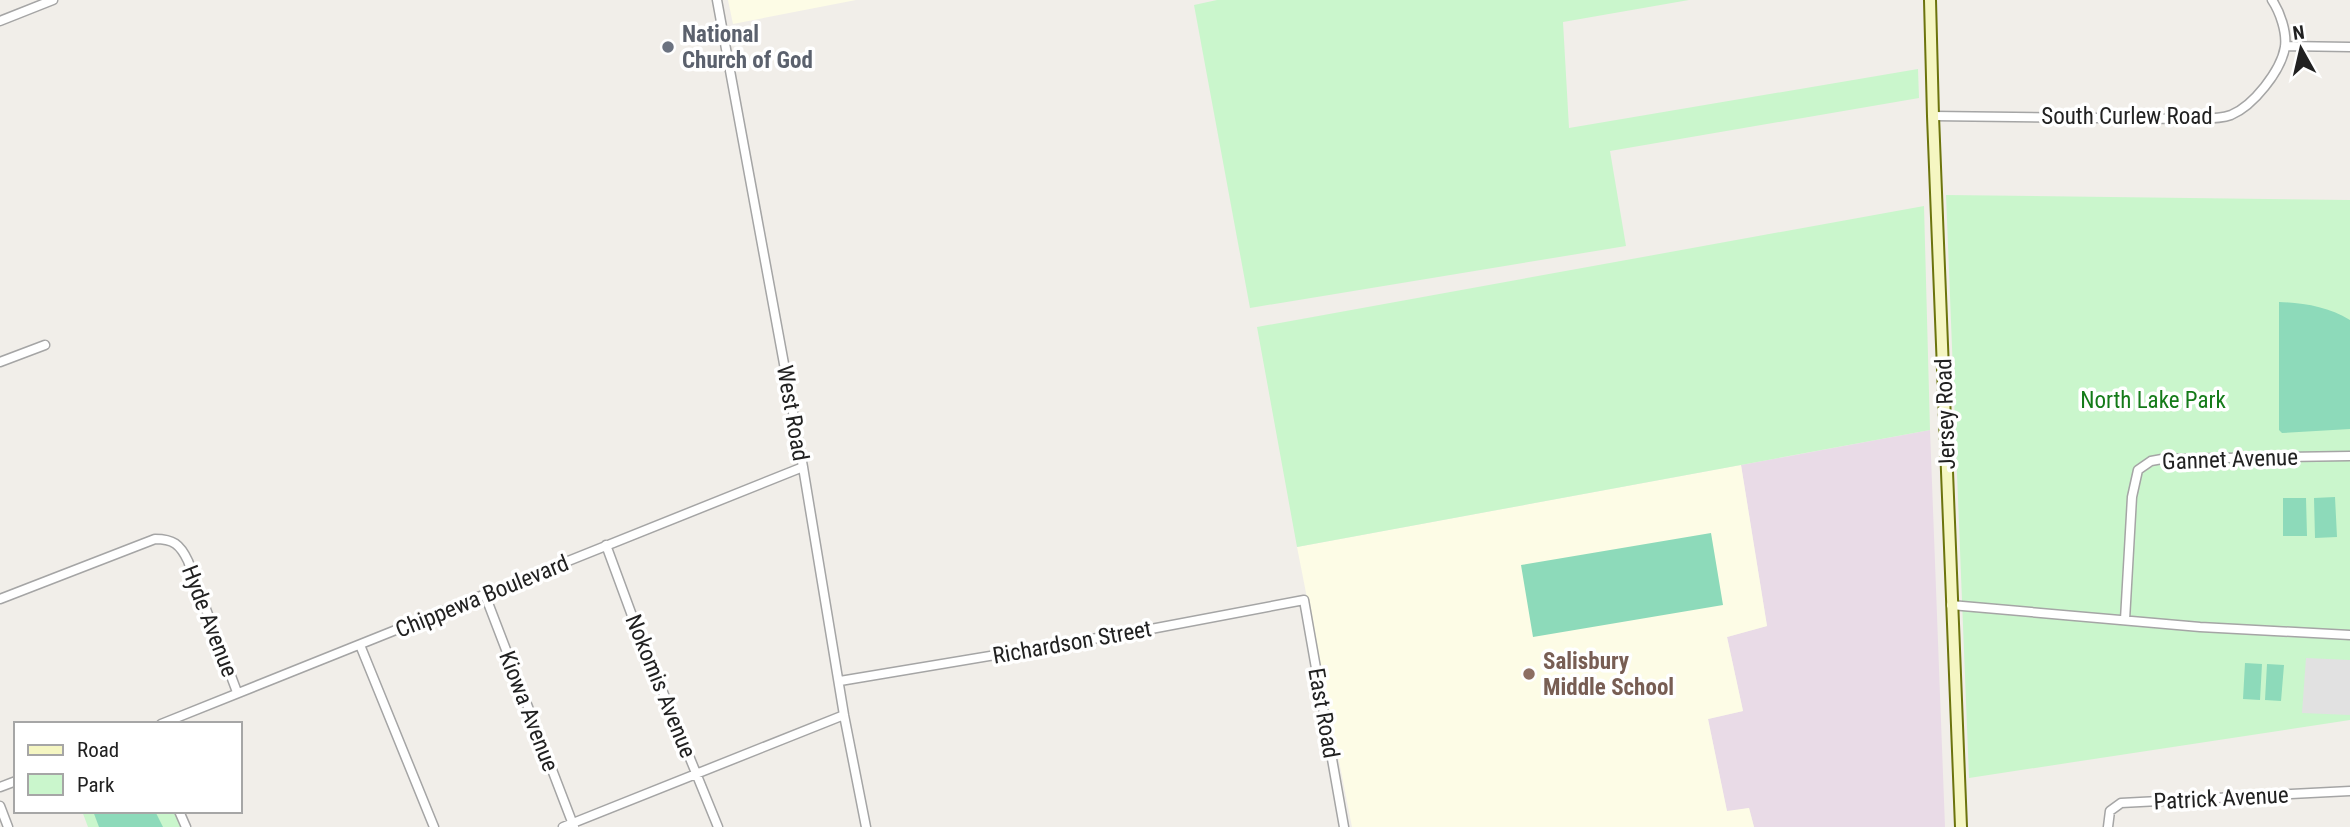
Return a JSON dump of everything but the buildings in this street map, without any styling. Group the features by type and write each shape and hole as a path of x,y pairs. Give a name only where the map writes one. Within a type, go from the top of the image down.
{"street":[{"path":"0,21 53,0"},
{"name":"West Road","path":"717,0 866,827"},
{"name":"Jersey Road","path":"1930,0 1961,827"},
{"path":"2272,0 2280,15 2285,46 2350,47"},
{"name":"South Curlew Road","path":"1933,116 2174,119 2231,115 2259,94 2278,64 2285,46"},
{"path":"0,362 45,345"},
{"name":"Gannet Avenue","path":"2125,621 2132,497 2138,470 2151,461 2162,459 2350,456"},
{"name":"Chippewa Boulevard","path":"166,722 803,467"},
{"name":"Hyde Avenue","path":"0,599 155,538 172,540 183,550 237,692"},
{"name":"Nokomis Avenue","path":"606,545 718,827"},
{"name":"Kiowa Avenue","path":"485,595 570,826"},
{"name":"Richardson Street","path":"840,681 1151,629 1304,600"},
{"name":"East Road","path":"1304,600 1344,827"},
{"path":"1951,605 2200,627 2350,635"},
{"path":"360,645 434,827"},
{"path":"570,826 844,715"},
{"name":"Patrick Avenue","path":"2108,827 2110,811 2121,803 2350,791"},
{"path":"0,806 8,827"}],"shaded area":[{"path":"728,0 856,0 733,24"},
{"path":"1930,430 1945,827 1754,827 1749,808 1727,812 1708,719 1743,711 1727,637 1767,626 1741,465"},
{"name":"Salisbury Middle School","path":"1741,465 1767,626 1727,637 1743,711 1708,719 1727,811 1749,808 1754,827 1352,827 1297,547"},
{"path":"2306,658 2350,660 2350,715 2302,713"}],"green space":[{"path":"1217,0 1689,0 1563,22 1569,128 1918,69 1919,98 1610,151 1626,246 1250,308 1194,5"},
{"name":"North Lake Park","path":"1946,195 2350,200 2350,720 1969,778"},
{"path":"1924,206 1930,430 1297,547 1257,327"},
{"path":"2279,302 2316,306 2350,320 2350,429 2282,433 2279,430"},
{"path":"2335,497 2337,537 2315,538 2314,498"},
{"path":"2283,498 2306,498 2307,536 2283,536"},
{"path":"1711,533 1723,605 1533,637 1521,565"},
{"path":"2245,663 2262,664 2260,700 2243,699"},
{"path":"2267,664 2284,665 2281,701 2265,700"},
{"path":"83,813 180,813 186,827 88,827"},
{"path":"94,813 156,813 163,827 99,827"}],"place":[{"name":"National Church of God","path":"668,47"},
{"name":"Salisbury Middle School","path":"1529,674"}]}
